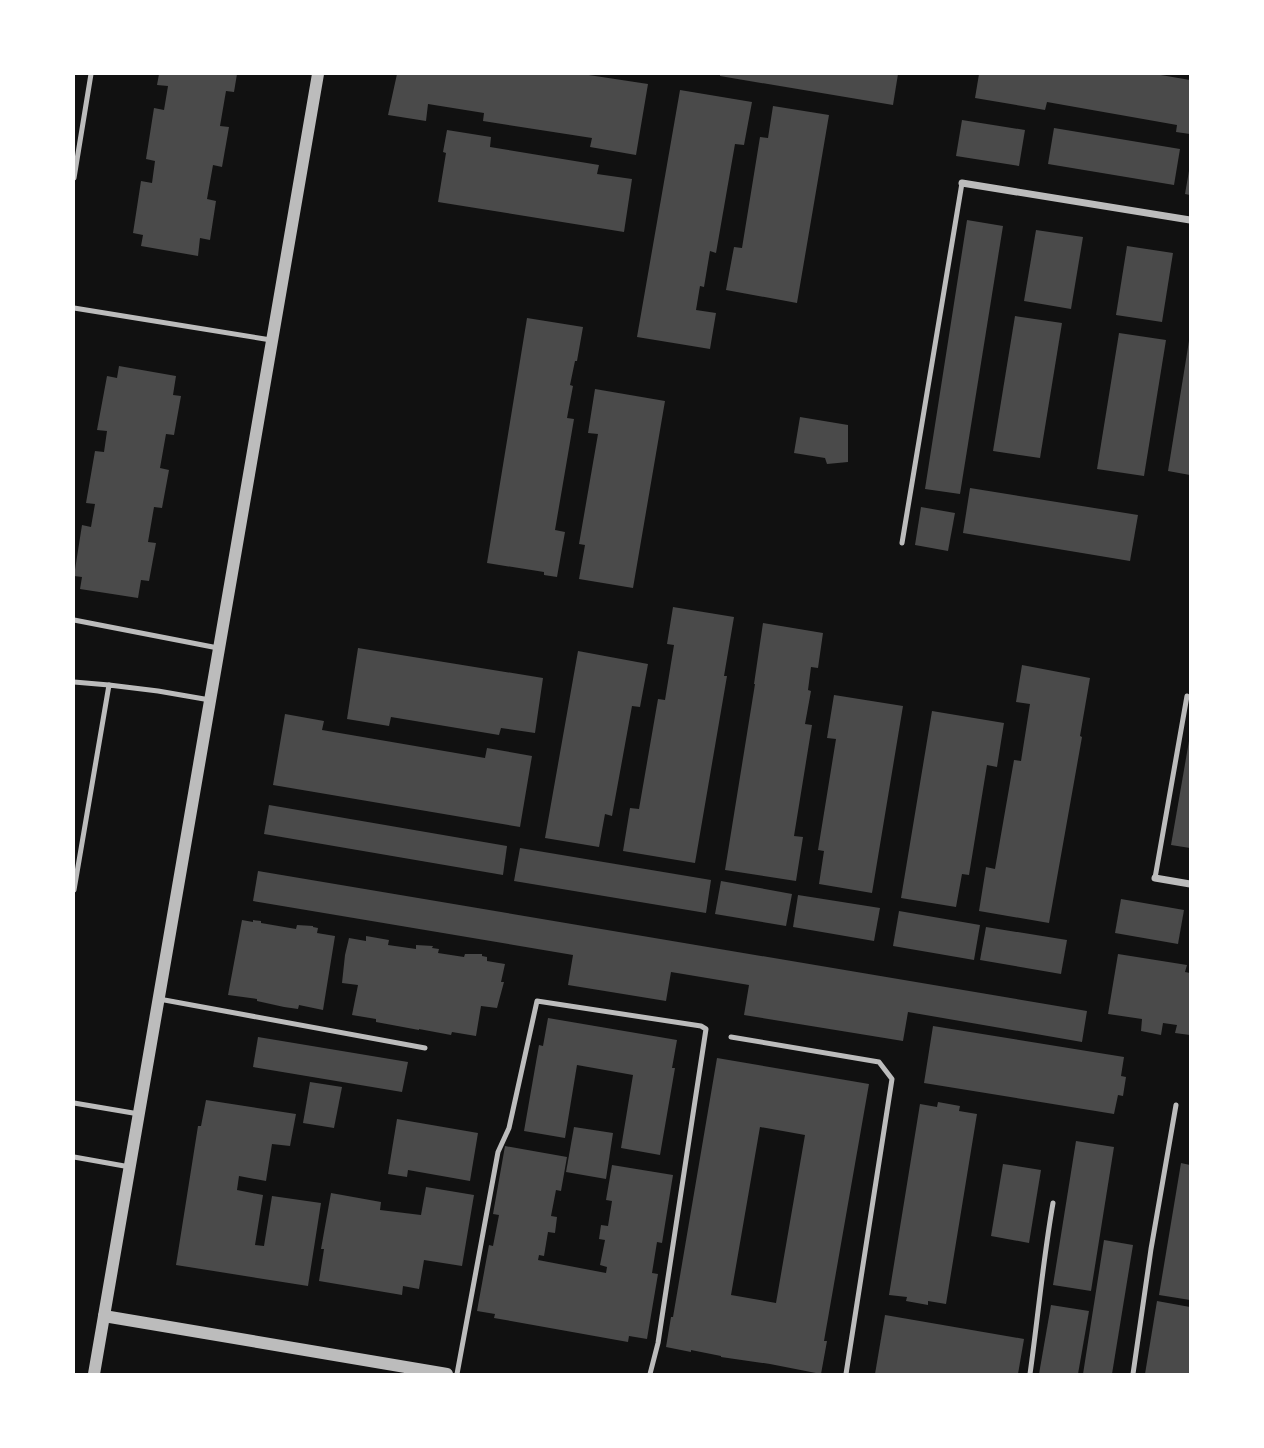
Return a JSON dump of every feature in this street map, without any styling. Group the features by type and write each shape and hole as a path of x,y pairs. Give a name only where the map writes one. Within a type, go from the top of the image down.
{"street":[{"path":"93,1374 318,74"},
{"path":"962,183 1191,220"},
{"path":"1155,878 1191,884"},
{"path":"104,1316 447,1374"}],"lane":[{"path":"74,178 91,74"},
{"path":"902,543 962,183"},
{"path":"74,309 272,341"},
{"path":"74,620 219,648"},
{"path":"74,682 210,700"},
{"path":"74,890 109,685"},
{"path":"1155,878 1187,696"},
{"path":"159,999 425,1048"},
{"path":"457,1374 498,1152 509,1128 537,1000 701,1026 706,1029 658,1343 650,1374"},
{"path":"731,1037 879,1062 892,1079 846,1374"},
{"path":"74,1103 139,1114"},
{"path":"1133,1374 1176,1105"},
{"path":"74,1157 130,1167"},
{"path":"1030,1374 1044,1259 1054,1203"}],"building":[{"path":"159,74 237,74 234,92 226,91 220,126 229,127 222,167 213,165 207,199 216,201 210,240 200,238 198,256 141,246 143,235 133,233 141,181 152,183 155,161 146,159 154,108 164,110 168,86 157,85"},
{"path":"397,74 582,74 648,84 636,155 590,147 592,138 483,121 484,113 428,104 426,121 388,115"},
{"path":"720,74 898,74 893,105"},
{"path":"979,74 1155,74 1190,80 1190,134 1176,132 1177,125 1047,102 1045,110 975,98"},
{"path":"680,90 752,102 744,145 735,144 716,253 710,251 704,287 700,286 696,310 716,313 710,349 637,337"},
{"path":"773,106 829,115 797,303 726,290 734,247 742,248 760,137 768,138"},
{"path":"962,120 1025,130 1019,166 956,156"},
{"path":"1054,128 1180,149 1174,185 1048,164"},
{"path":"447,130 491,137 490,147 599,165 597,174 632,179 624,232 438,202"},
{"path":"1190,172 1190,195 1185,194"},
{"path":"967,220 1003,226 960,494 925,489"},
{"path":"1036,230 1083,237 1071,309 1024,301"},
{"path":"1127,246 1173,253 1162,322 1116,315"},
{"path":"1015,316 1062,323 1040,458 993,451"},
{"path":"527,318 583,327 570,385 573,386 567,418 574,419 555,530 565,532 557,577 544,575 544,572 487,563"},
{"path":"1119,333 1166,340 1144,476 1097,469"},
{"path":"1190,341 1190,475 1168,471"},
{"path":"119,366 176,376 173,395 181,396 174,435 166,434 160,468 169,470 162,508 154,507 148,542 156,543 149,581 141,580 138,598 80,589 82,577 74,576 82,525 91,527 95,504 86,503 95,451 104,452 107,431 97,430 107,376 117,378"},
{"path":"595,389 665,401 633,588 579,579 585,545 579,544 598,434 588,433"},
{"path":"800,417 848,425 848,462 827,464 825,458 794,453"},
{"path":"970,488 1138,515 1130,561 963,533"},
{"path":"921,507 955,513 948,551 915,545"},
{"path":"673,607 734,617 724,676 727,676 695,863 623,851 630,808 639,809 658,699 665,700 674,645 667,644"},
{"path":"763,623 823,633 818,668 811,667 808,690 811,691 805,724 812,725 794,836 803,837 796,881 725,870"},
{"path":"358,648 543,678 535,733 501,728 499,735 391,717 389,726 347,719"},
{"path":"578,651 648,664 640,707 632,706 612,816 605,814 599,847 545,838"},
{"path":"1022,665 1090,678 1049,923 979,911 986,867 995,869 1014,760 1021,761 1030,704 1016,702"},
{"path":"834,695 903,706 872,893 819,884 824,851 818,850 836,739 827,738"},
{"path":"932,711 1004,723 997,767 987,765 969,875 962,874 956,907 901,898"},
{"path":"285,714 324,721 322,730 485,758 487,748 532,756 520,827 273,785"},
{"path":"1190,741 1190,848 1171,845"},
{"path":"269,805 507,846 503,875 264,834"},
{"path":"520,848 711,880 706,913 514,881"},
{"path":"258,871 1087,1011 1082,1042 908,1012 903,1041 744,1015 749,985 671,972 666,1001 568,985 573,955 253,901"},
{"path":"721,881 792,894 786,926 715,914"},
{"path":"798,895 880,908 874,941 793,927"},
{"path":"1121,899 1184,910 1178,944 1115,933"},
{"path":"899,911 980,925 974,960 893,946"},
{"path":"242,920 261,921 296,929 297,925 313,926 318,928 317,933 335,936 323,1010 299,1005 298,1009 284,1007 257,999 228,995"},
{"path":"986,927 1067,940 1061,974 980,960"},
{"path":"366,936 389,940 388,945 416,949 416,945 433,946 432,948 439,949 438,953 464,957 465,954 482,954 487,957 487,961 505,964 501,982 504,982 497,1008 481,1006 476,1036 419,1030 352,1015 358,985 342,983 345,955 349,938 366,941"},
{"path":"1118,954 1187,965 1185,972 1190,973 1190,1035 1175,1033 1177,1025 1163,1023 1161,1035 1141,1031 1142,1019 1108,1014"},
{"path":"548,1018 677,1040 672,1068 675,1068 660,1155 621,1148 633,1075 577,1065 565,1138 524,1131 539,1045 543,1046"},
{"path":"933,1026 1124,1057 1121,1076 1126,1077 1123,1096 1118,1095 1114,1114 924,1083"},
{"path":"258,1037 408,1062 402,1092 253,1067"},
{"path":"717,1058 869,1084 824,1341 827,1341 821,1374 666,1347","holes":["760,1127 805,1135 776,1303 731,1295"]},
{"path":"310,1082 342,1087 334,1128 303,1123"},
{"path":"206,1100 296,1114 290,1146 272,1144 266,1181 239,1176 237,1190 263,1195 255,1245 264,1246 272,1196 321,1203 308,1286 176,1265 198,1126 201,1126"},
{"path":"938,1102 960,1106 959,1111 977,1114 946,1304 928,1301 928,1305 906,1301 907,1297 889,1295 920,1104 937,1107"},
{"path":"397,1119 478,1133 470,1181 408,1170 407,1177 388,1174"},
{"path":"574,1127 613,1133 606,1179 566,1172"},
{"path":"1076,1141 1114,1147 1091,1291 1053,1285"},
{"path":"505,1146 567,1157 561,1191 556,1190 551,1216 557,1217 555,1233 548,1232 544,1256 539,1255 538,1260 606,1273 607,1267 600,1265 605,1240 599,1239 601,1225 608,1226 612,1201 606,1200 612,1165 673,1175 662,1243 657,1242 652,1273 658,1274 647,1339 629,1336 628,1342 494,1318 495,1314 477,1311 489,1245 493,1246 499,1215 493,1214"},
{"path":"1181,1163 1190,1165 1190,1300 1159,1295"},
{"path":"1003,1164 1041,1170 1029,1243 991,1236"},
{"path":"426,1187 474,1195 462,1266 424,1260 419,1289 403,1286 402,1295 319,1281 324,1249 321,1249 331,1193 381,1202 380,1210 421,1215"},
{"path":"1104,1240 1133,1245 1112,1374 1083,1374"},
{"path":"1157,1301 1190,1307 1190,1374 1145,1374"},
{"path":"1051,1305 1089,1311 1078,1374 1039,1374"},
{"path":"885,1315 1024,1339 1018,1374 875,1374"}]}
